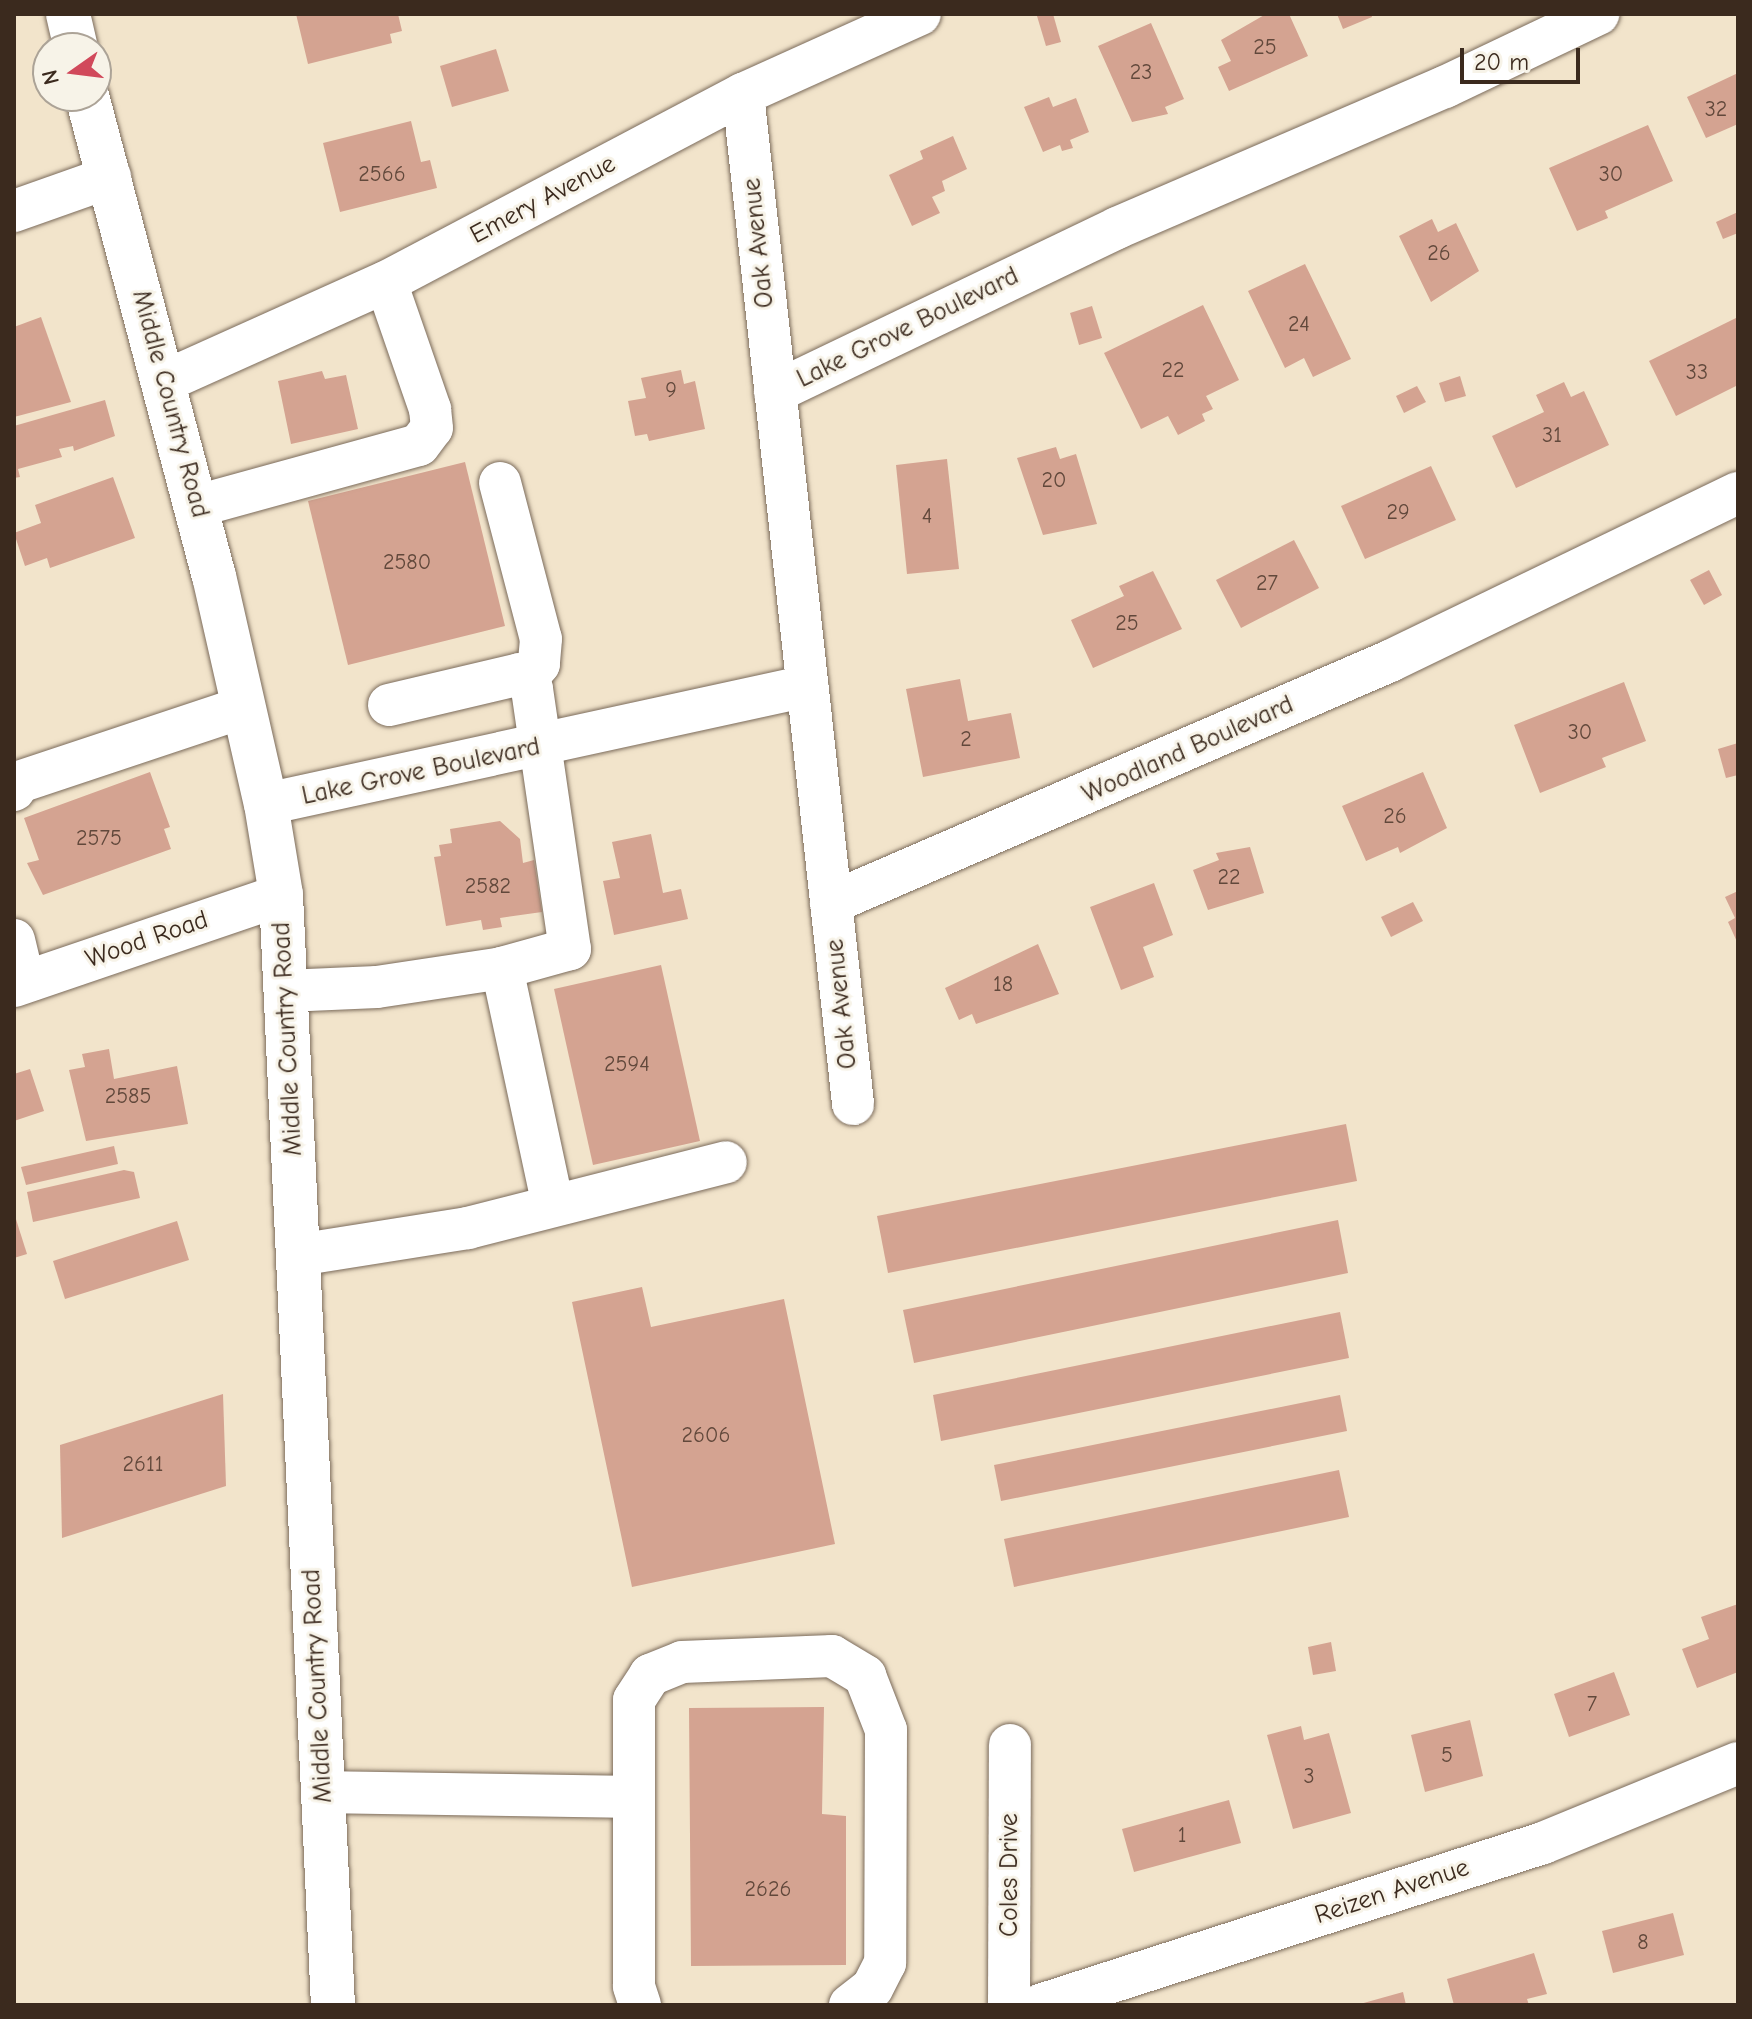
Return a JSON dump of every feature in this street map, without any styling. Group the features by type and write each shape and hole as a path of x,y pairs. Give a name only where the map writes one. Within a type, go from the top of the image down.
{"main road":[{"name":"Middle Country Road","path":"92,112 197,506 266,804 281,895 333,2005"}],"street":[{"name":"Emery Avenue","path":"163,382 386,282 743,94 920,14"},
{"name":"Lake Grove Boulevard","path":"266,804 540,747 807,686 775,392 1117,228 1445,87 1598,14"},
{"name":"Oak Avenue","path":"743,94 775,392"},
{"path":"14,211 110,177"},
{"path":"197,506 419,445 432,428 430,409 386,282"},
{"path":"500,483 541,639 539,664 527,678"},
{"name":"Woodland Boulevard","path":"831,903 1390,661 1738,493"},
{"path":"285,991 377,987 502,968 570,949 527,678 520,674 389,705"},
{"path":"807,686 831,903"},
{"path":"14,790 19,782 244,707"},
{"name":"Wood Road","path":"19,984 281,895"},
{"name":"Oak Avenue","path":"831,903 853,1104"},
{"path":"14,940 19,984"},
{"path":"502,968 553,1205"},
{"path":"298,1255 468,1228 726,1162"},
{"path":"640,2005 634,1986 634,1700 650,1675 682,1662 832,1656 865,1676 886,1730 885,1963 872,1988 850,2005"},
{"name":"Coles Drive","path":"1009,2005 1010,1745"},
{"name":"Reizen Avenue","path":"1040,2005 1543,1843 1738,1763"},
{"path":"323,1792 632,1797"}],"building":[{"path":"296,14 398,14 402,31 390,34 392,43 308,64"},
{"path":"1053,14 1061,42 1046,46 1037,16"},
{"path":"1266,14 1289,14 1308,56 1229,91 1218,67 1231,61 1221,40"},
{"path":"1337,14 1371,14 1372,17 1343,29"},
{"path":"1151,23 1184,99 1165,107 1168,114 1132,122 1098,46"},
{"path":"496,49 509,91 452,107 440,66"},
{"path":"1738,73 1738,124 1706,138 1687,97"},
{"path":"1049,97 1053,107 1076,98 1089,132 1070,140 1073,148 1062,151 1060,145 1043,152 1024,107"},
{"path":"411,121 421,162 430,160 437,188 340,212 323,143"},
{"path":"1648,125 1673,181 1605,211 1608,218 1577,231 1549,168"},
{"path":"953,136 967,169 942,181 945,191 932,197 940,213 912,226 889,175 923,159 920,151"},
{"path":"1738,212 1738,233 1723,239 1716,222"},
{"path":"1432,219 1438,232 1456,223 1479,271 1431,302 1399,236"},
{"path":"1305,264 1351,359 1313,377 1304,358 1285,368 1248,291"},
{"path":"1203,305 1239,380 1206,396 1213,409 1202,414 1205,421 1178,435 1168,416 1141,429 1104,353"},
{"path":"1092,306 1102,338 1079,345 1070,313"},
{"path":"41,317 71,402 14,417 14,327"},
{"path":"1738,317 1738,385 1676,416 1649,361"},
{"path":"681,370 684,384 695,381 705,429 649,441 647,434 635,436 628,401 646,398 641,378"},
{"path":"322,371 325,379 346,375 358,429 291,444 278,381"},
{"path":"1460,376 1466,396 1445,402 1439,383"},
{"path":"1564,382 1571,397 1584,391 1609,445 1516,488 1492,436 1544,412 1536,395"},
{"path":"1417,386 1426,402 1404,413 1396,396"},
{"path":"105,400 115,436 74,451 73,446 59,449 62,457 18,469 20,477 14,478 14,426"},
{"path":"1056,447 1060,459 1076,454 1097,524 1043,535 1017,458"},
{"path":"947,459 959,569 907,574 896,465"},
{"path":"465,462 505,626 348,665 308,501"},
{"path":"1431,466 1456,520 1365,559 1341,506"},
{"path":"113,477 135,538 50,568 47,558 25,566 14,533 41,523 35,505"},
{"path":"1294,540 1319,588 1241,628 1216,580"},
{"path":"1709,570 1722,595 1704,605 1690,580"},
{"path":"1153,571 1182,629 1093,668 1071,620 1124,596 1119,586"},
{"path":"960,679 968,721 1011,713 1020,758 923,777 906,689"},
{"path":"1624,682 1646,741 1602,758 1606,767 1540,793 1514,725"},
{"path":"1738,743 1738,775 1726,778 1718,749"},
{"path":"150,772 170,827 164,829 171,849 43,895 27,863 39,860 24,818"},
{"path":"1423,772 1447,828 1400,853 1398,847 1366,861 1342,806"},
{"path":"500,821 520,839 523,863 534,860 542,912 500,918 502,927 483,930 481,920 446,926 434,857 441,856 439,845 452,843 450,829"},
{"path":"651,834 663,893 681,889 688,919 614,935 603,881 620,878 612,842"},
{"path":"1250,847 1264,893 1208,910 1193,870 1219,860 1216,853"},
{"path":"1154,883 1173,935 1143,947 1154,977 1121,990 1090,907"},
{"path":"1738,891 1738,944 1728,922 1735,918 1725,897"},
{"path":"1413,902 1423,921 1391,937 1381,917"},
{"path":"1038,944 1059,994 976,1024 972,1014 959,1020 945,988"},
{"path":"661,965 700,1141 593,1165 554,989"},
{"path":"109,1049 114,1079 177,1066 188,1124 86,1141 69,1070 85,1067 82,1054"},
{"path":"30,1069 44,1111 14,1121 14,1074"},
{"path":"1346,1124 1357,1181 888,1273 877,1216"},
{"path":"114,1146 118,1164 26,1185 21,1167"},
{"path":"124,1170 134,1172 140,1198 33,1222 27,1192"},
{"path":"14,1213 27,1254 14,1258"},
{"path":"1338,1220 1348,1273 914,1363 903,1310"},
{"path":"177,1221 189,1260 65,1299 53,1261"},
{"path":"642,1287 651,1327 784,1299 835,1544 632,1587 572,1302"},
{"path":"1340,1312 1349,1358 941,1441 933,1395"},
{"path":"223,1394 226,1486 62,1538 60,1445"},
{"path":"1340,1395 1347,1431 1001,1501 994,1465"},
{"path":"1339,1470 1349,1517 1014,1587 1004,1539"},
{"path":"1738,1604 1738,1672 1697,1688 1682,1649 1709,1639 1701,1617"},
{"path":"1331,1642 1336,1671 1313,1675 1308,1647"},
{"path":"1614,1672 1630,1715 1569,1737 1554,1694"},
{"path":"824,1707 822,1814 846,1816 846,1965 691,1966 689,1708"},
{"path":"1470,1720 1483,1776 1425,1792 1411,1735"},
{"path":"1301,1726 1304,1740 1329,1733 1351,1813 1293,1829 1267,1735"},
{"path":"1229,1800 1241,1843 1134,1872 1122,1829"},
{"path":"1673,1913 1684,1955 1613,1973 1602,1931"},
{"path":"1534,1953 1547,1994 1527,1999 1529,2005 1454,2005 1447,1979"},
{"path":"1403,1992 1406,2005 1360,2005 1360,2004"}]}
